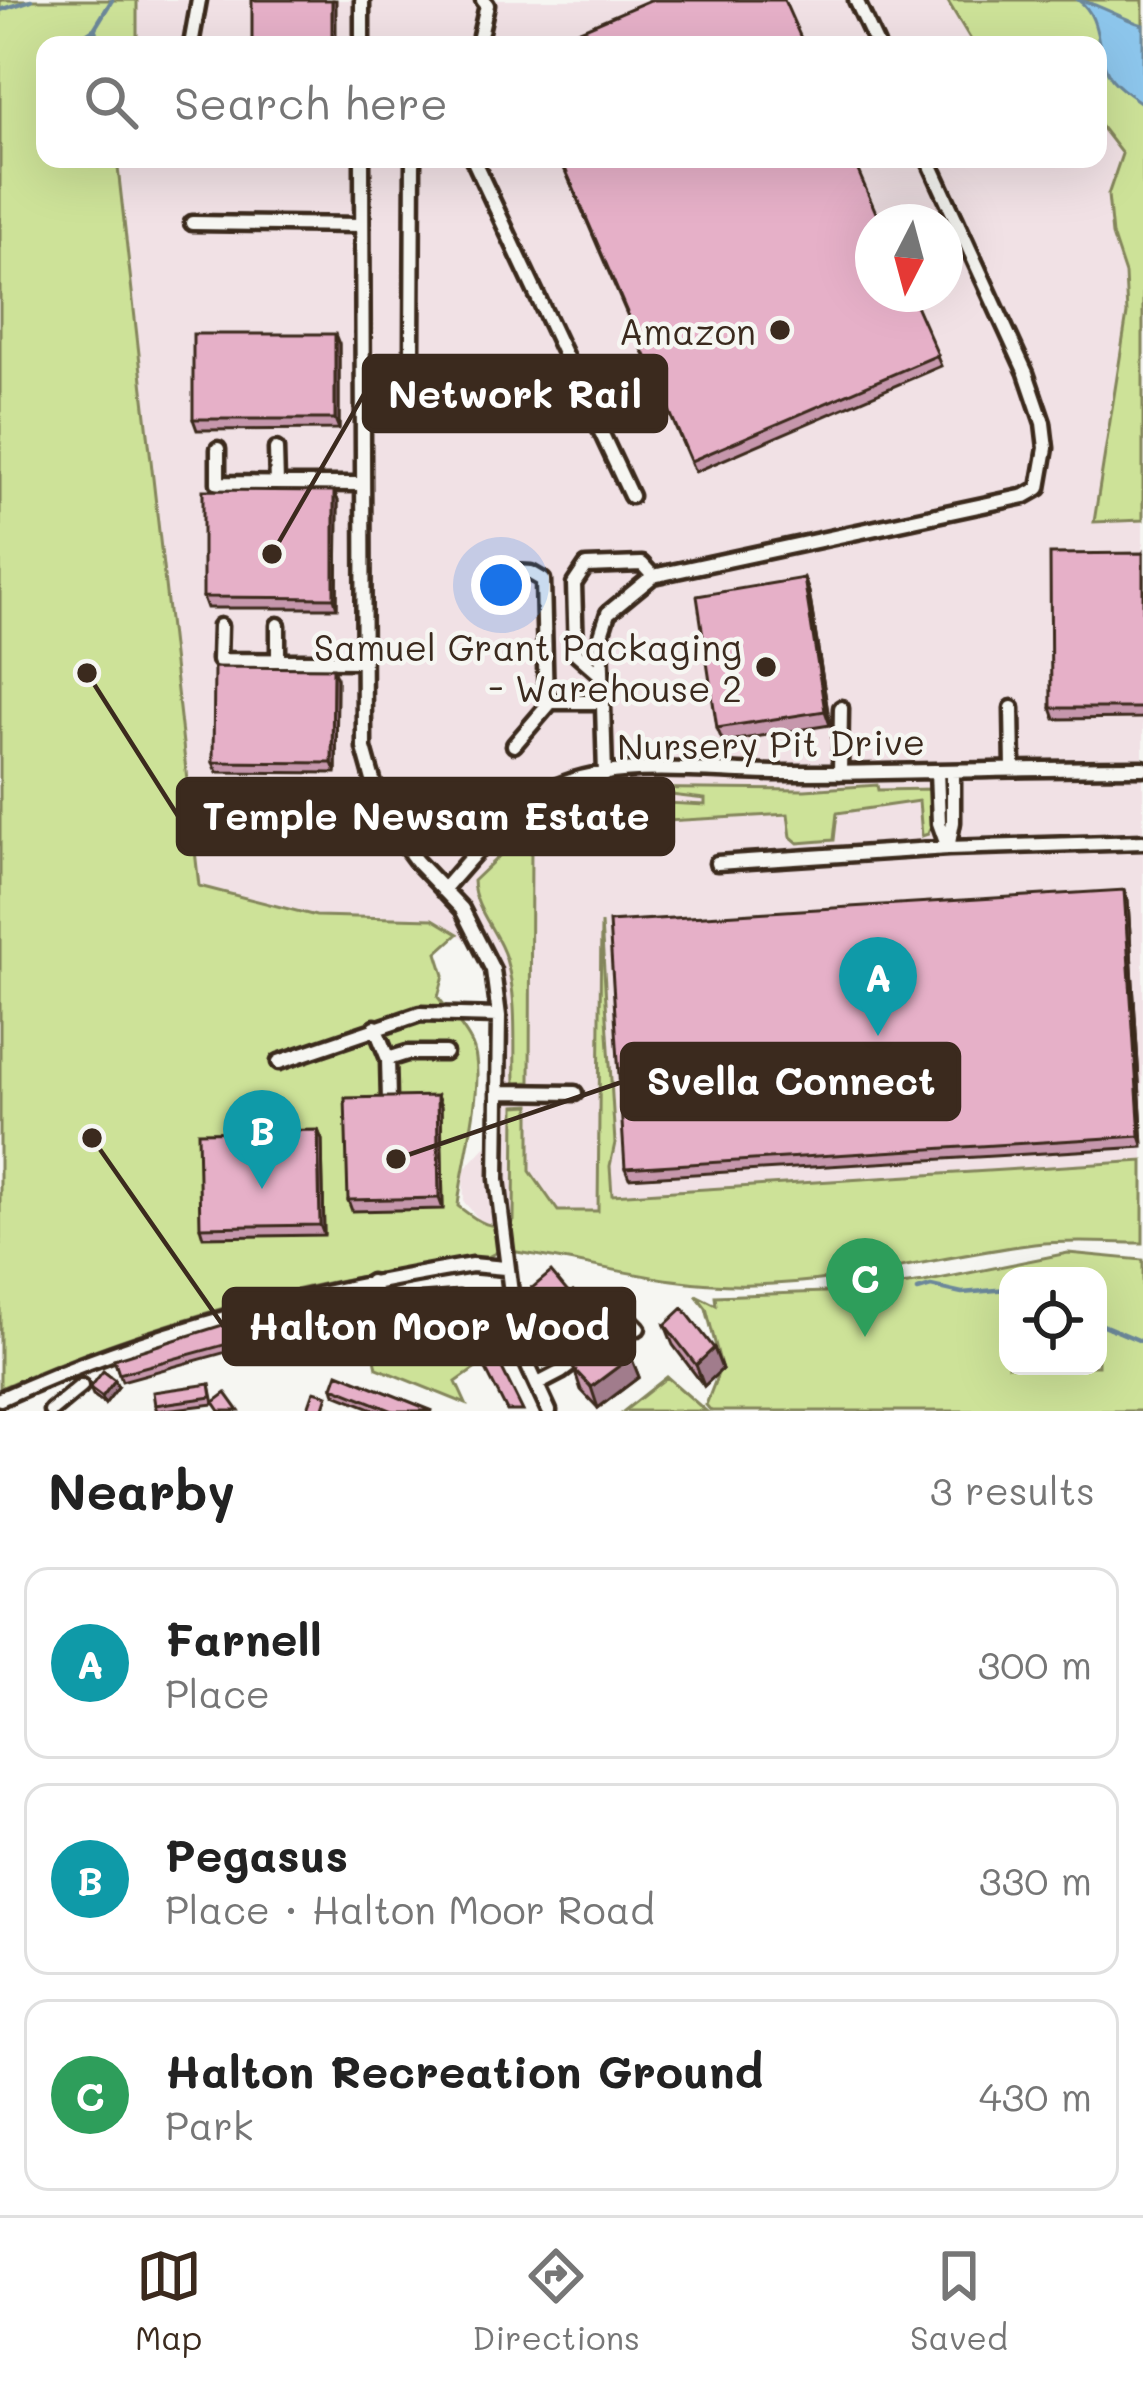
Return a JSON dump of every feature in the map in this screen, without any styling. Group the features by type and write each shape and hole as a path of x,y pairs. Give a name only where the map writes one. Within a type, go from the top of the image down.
{"street":[{"path":"193,36 199,0"},
{"path":"362,0 362,36"},
{"path":"856,0 873,36"},
{"path":"481,36 490,2"},
{"path":"362,168 364,748 383,815 462,909 485,949 496,982 497,1179 513,1334 549,1411"},
{"path":"362,395 396,390 406,380 412,355 413,168"},
{"path":"477,168 632,496"},
{"path":"605,775 601,635 608,614 653,576 1025,496 1040,488 1046,448 1043,423 1026,374 932,168"},
{"path":"192,223 362,225"},
{"path":"218,448 218,483 363,484"},
{"path":"277,448 277,484"},
{"path":"602,676 576,653 574,584 586,566 642,564 653,576"},
{"path":"513,572 531,573 543,580 546,705 514,745"},
{"path":"220,626 220,660 363,661"},
{"path":"278,626 278,660"},
{"path":"546,705 603,702"},
{"path":"840,773 842,708"},
{"path":"1012,708 1013,769"},
{"name":"Nursery Pit Drive","path":"442,890 501,827 540,795 561,784 605,775 1143,768"},
{"path":"937,771 939,823 948,848"},
{"path":"948,848 953,771"},
{"path":"282,794 283,827"},
{"path":"237,795 238,828 364,825 383,815"},
{"path":"717,863 948,848 1143,842"},
{"path":"279,1062 307,1059 375,1027 420,1014 499,1016"},
{"path":"375,1027 388,1059 388,1100"},
{"path":"388,1059 407,1053 445,1053"},
{"path":"498,1092 574,1093"},
{"path":"0,1400 105,1353 191,1326 371,1282 472,1265 506,1268"},
{"path":"371,1282 383,1300 396,1304 459,1299 474,1310 484,1342 498,1345 513,1334"},
{"path":"455,1330 467,1306"},
{"path":"538,1384 630,1320 638,1328"},
{"path":"36,1383 50,1411 81,1386"}],"shaded area":[{"path":"137,0 1143,0 1143,1237 635,1251 483,1224 464,1202 463,1171 488,1144 490,1015 485,980 471,943 433,919 316,916 199,887 118,168 1107,168 1107,36 137,36"}],"green space":[{"path":"0,0 137,0 137,36 36,36 36,168 118,168 199,886 316,916 433,919 458,934 437,953 444,975 438,997 469,1038 476,1059 475,1100 458,1206 477,1220 498,1226 514,1221 515,1106 530,1105 530,1171 558,1211 598,1211 601,923 615,1143 610,1166 612,1195 1143,1161 1143,1243 1034,1244 824,1279 753,1285 658,1278 501,1250 484,1259 360,1276 237,1304 116,1342 0,1388"},
{"path":"947,0 1143,0 1143,520 1094,522 1127,314 1125,274 1112,235 1108,195 1122,154 1107,135 1107,36 969,36"},
{"path":"877,785 878,790 932,789 934,817 928,834 922,836 919,801 837,813 834,840 798,843 791,837 788,814 667,821 666,803 705,805 705,799 662,794 660,830 643,830 642,815 559,818 559,827 531,839 530,1082 515,1083 510,974 477,901 473,881 546,811 586,792 609,788 805,790"},
{"path":"1068,1253 1143,1260 1143,1411 711,1411 706,1405 721,1366 706,1308 696,1295 716,1305 715,1296 853,1291"},
{"path":"414,1324 490,1358 456,1382 466,1404 377,1368 371,1339 402,1353"},
{"path":"667,1377 706,1411 624,1411"}],"water":[{"path":"1078,0 1143,25 1143,104 1107,71 1107,36 1097,36"}],"building":[{"path":"252,0 332,0 332,36 252,36"},
{"path":"650,0 784,0 800,36 566,36"},
{"name":"Amazon","path":"565,168 857,168 872,204 855,204 855,312 919,312 938,355 691,461"},
{"path":"193,334 335,334 335,419 193,419"},
{"path":"203,490 334,491 334,598 203,597"},
{"path":"1143,553 1143,708 1051,708 1050,554"},
{"name":"Samuel Grant Packaging - Warehouse 2","path":"804,578 825,711 717,728 697,596"},
{"path":"214,667 333,668 332,763 213,762"},
{"path":"1124,890 1140,1136 625,1168 609,922"},
{"path":"437,1096 439,1198 348,1200 345,1098"},
{"path":"318,1130 320,1225 200,1227 198,1132"},
{"path":"551,1272 587,1308 568,1323 532,1288"},
{"path":"339,1296 343,1312 119,1374 114,1359 229,1323"},
{"path":"683,1308 714,1348 696,1365 665,1325"},
{"path":"615,1339 631,1357 591,1387 574,1369"},
{"path":"496,1356 523,1411 507,1411 482,1362"},
{"path":"103,1371 115,1380 102,1397 90,1388"},
{"path":"338,1373 433,1411 393,1411 333,1387"},
{"path":"210,1384 212,1397 155,1405 153,1392"},
{"path":"314,1391 328,1395 323,1411 307,1411"},
{"path":"226,1393 239,1411 220,1411 214,1402"}],"waterway":[{"path":"0,10 31,0"},
{"path":"90,36 112,0"},
{"path":"83,36 95,28 96,36"},
{"path":"918,1290 931,1286 962,1293 999,1290"},
{"path":"1107,1327 1143,1342"}],"place":[{"name":"Amazon","path":"780,330"},
{"name":"Network Rail","path":"272,554"},
{"name":"Samuel Grant Packaging - Warehouse 2","path":"766,667"},
{"name":"Temple Newsam Estate","path":"87,673"},
{"name":"Farnell","path":"878,1036"},
{"name":"Halton Moor Wood","path":"92,1138"},
{"name":"Svella Connect","path":"396,1159"},
{"name":"Pegasus","path":"262,1189"},
{"name":"Halton Recreation Ground","path":"865,1337"}]}
